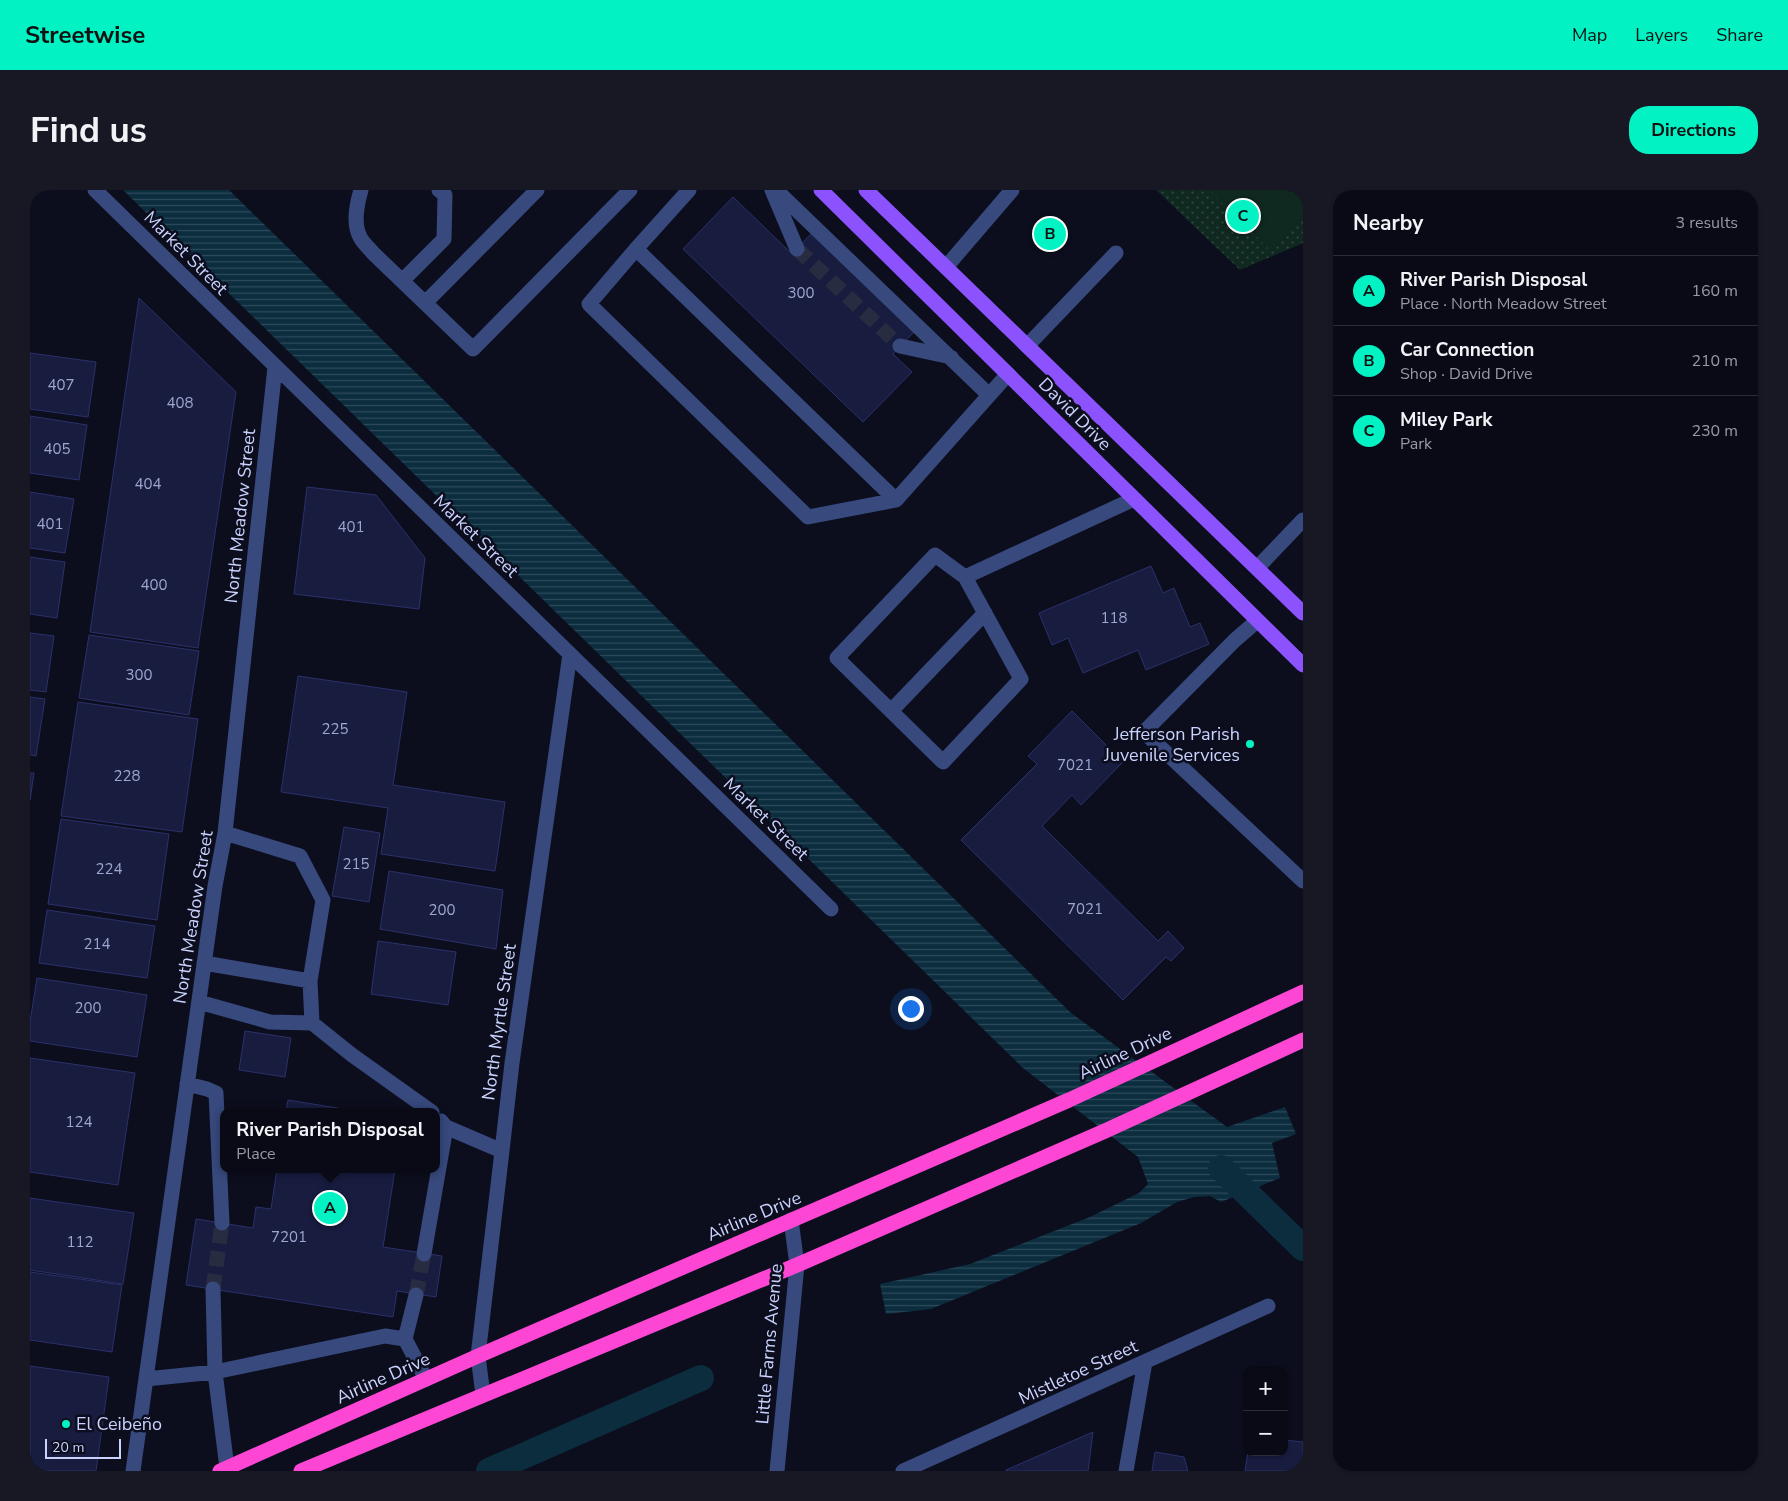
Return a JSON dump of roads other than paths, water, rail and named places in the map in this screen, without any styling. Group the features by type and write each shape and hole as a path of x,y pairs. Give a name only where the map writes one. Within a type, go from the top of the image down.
{"highway":[{"name":"Airline Drive","path":"223,1469 478,1356 1069,1100 1303,992"},
{"path":"301,1471 796,1265 1105,1131 1303,1040"}],"main road":[{"name":"David Drive","path":"821,190 1303,665"},
{"name":"David Drive","path":"866,190 1303,613"}],"street":[{"name":"Market Street","path":"95,190 831,909"},
{"path":"361,190 357,201 360,236 373,253 472,349 630,190"},
{"path":"425,303 536,190"},
{"path":"689,190 589,304 808,517 896,500 1008,374"},
{"path":"772,190 797,249"},
{"path":"776,190 989,394"},
{"path":"946,267 1012,190"},
{"path":"402,281 444,239 445,192"},
{"path":"636,249 896,500"},
{"path":"1027,346 1116,254"},
{"path":"900,346 951,357"},
{"name":"North Meadow Street","path":"133,1471 215,886 225,833 275,367"},
{"path":"965,577 1134,499"},
{"path":"1257,568 1303,520"},
{"path":"935,555 965,577 1021,679 944,762 838,658 935,555"},
{"path":"892,711 985,613"},
{"path":"1257,621 1235,640 1144,732 1303,881"},
{"name":"North Myrtle Street","path":"483,1396 478,1356 512,1063 570,654"},
{"path":"225,833 300,856 323,900 310,981 312,1023"},
{"path":"204,964 310,981"},
{"path":"199,1002 270,1022 312,1023 352,1055 426,1108"},
{"path":"188,1084 216,1093 222,1223"},
{"path":"441,1121 502,1151"},
{"path":"424,1254 434,1173"},
{"name":"Little Farms Avenue","path":"777,1471 796,1265 792,1220"},
{"path":"213,1289 215,1372 223,1469"},
{"path":"416,1295 405,1338 426,1379"},
{"name":"Mistletoe Street","path":"903,1471 1268,1306"},
{"path":"146,1379 215,1372 385,1336 405,1338"},
{"path":"1126,1471 1145,1362"}],"water":[{"path":"123,190 229,190 1071,1013 1227,1127 1285,1107 1296,1134 1272,1143 1280,1178 1221,1202 1210,1196 1194,1197 1177,1202 1141,1223 931,1309 886,1314 880,1284 970,1264 1090,1217 1139,1193 1148,1184 1138,1157 1023,1068"}],"waterway":[{"path":"1221,1168 1303,1248"},
{"path":"489,1471 701,1378"}],"tunnel":[{"path":"797,249 900,346"},
{"path":"213,1289 222,1223"},
{"path":"416,1295 424,1254"}],"place":[{"name":"Miley Park","path":"1243,216"},
{"name":"Car Connection","path":"1050,234"},
{"name":"Jefferson Parish Juvenile Services","path":"1250,744"},
{"name":"River Parish Disposal","path":"330,1208"},
{"name":"El Ceibeño","path":"66,1424"}]}
